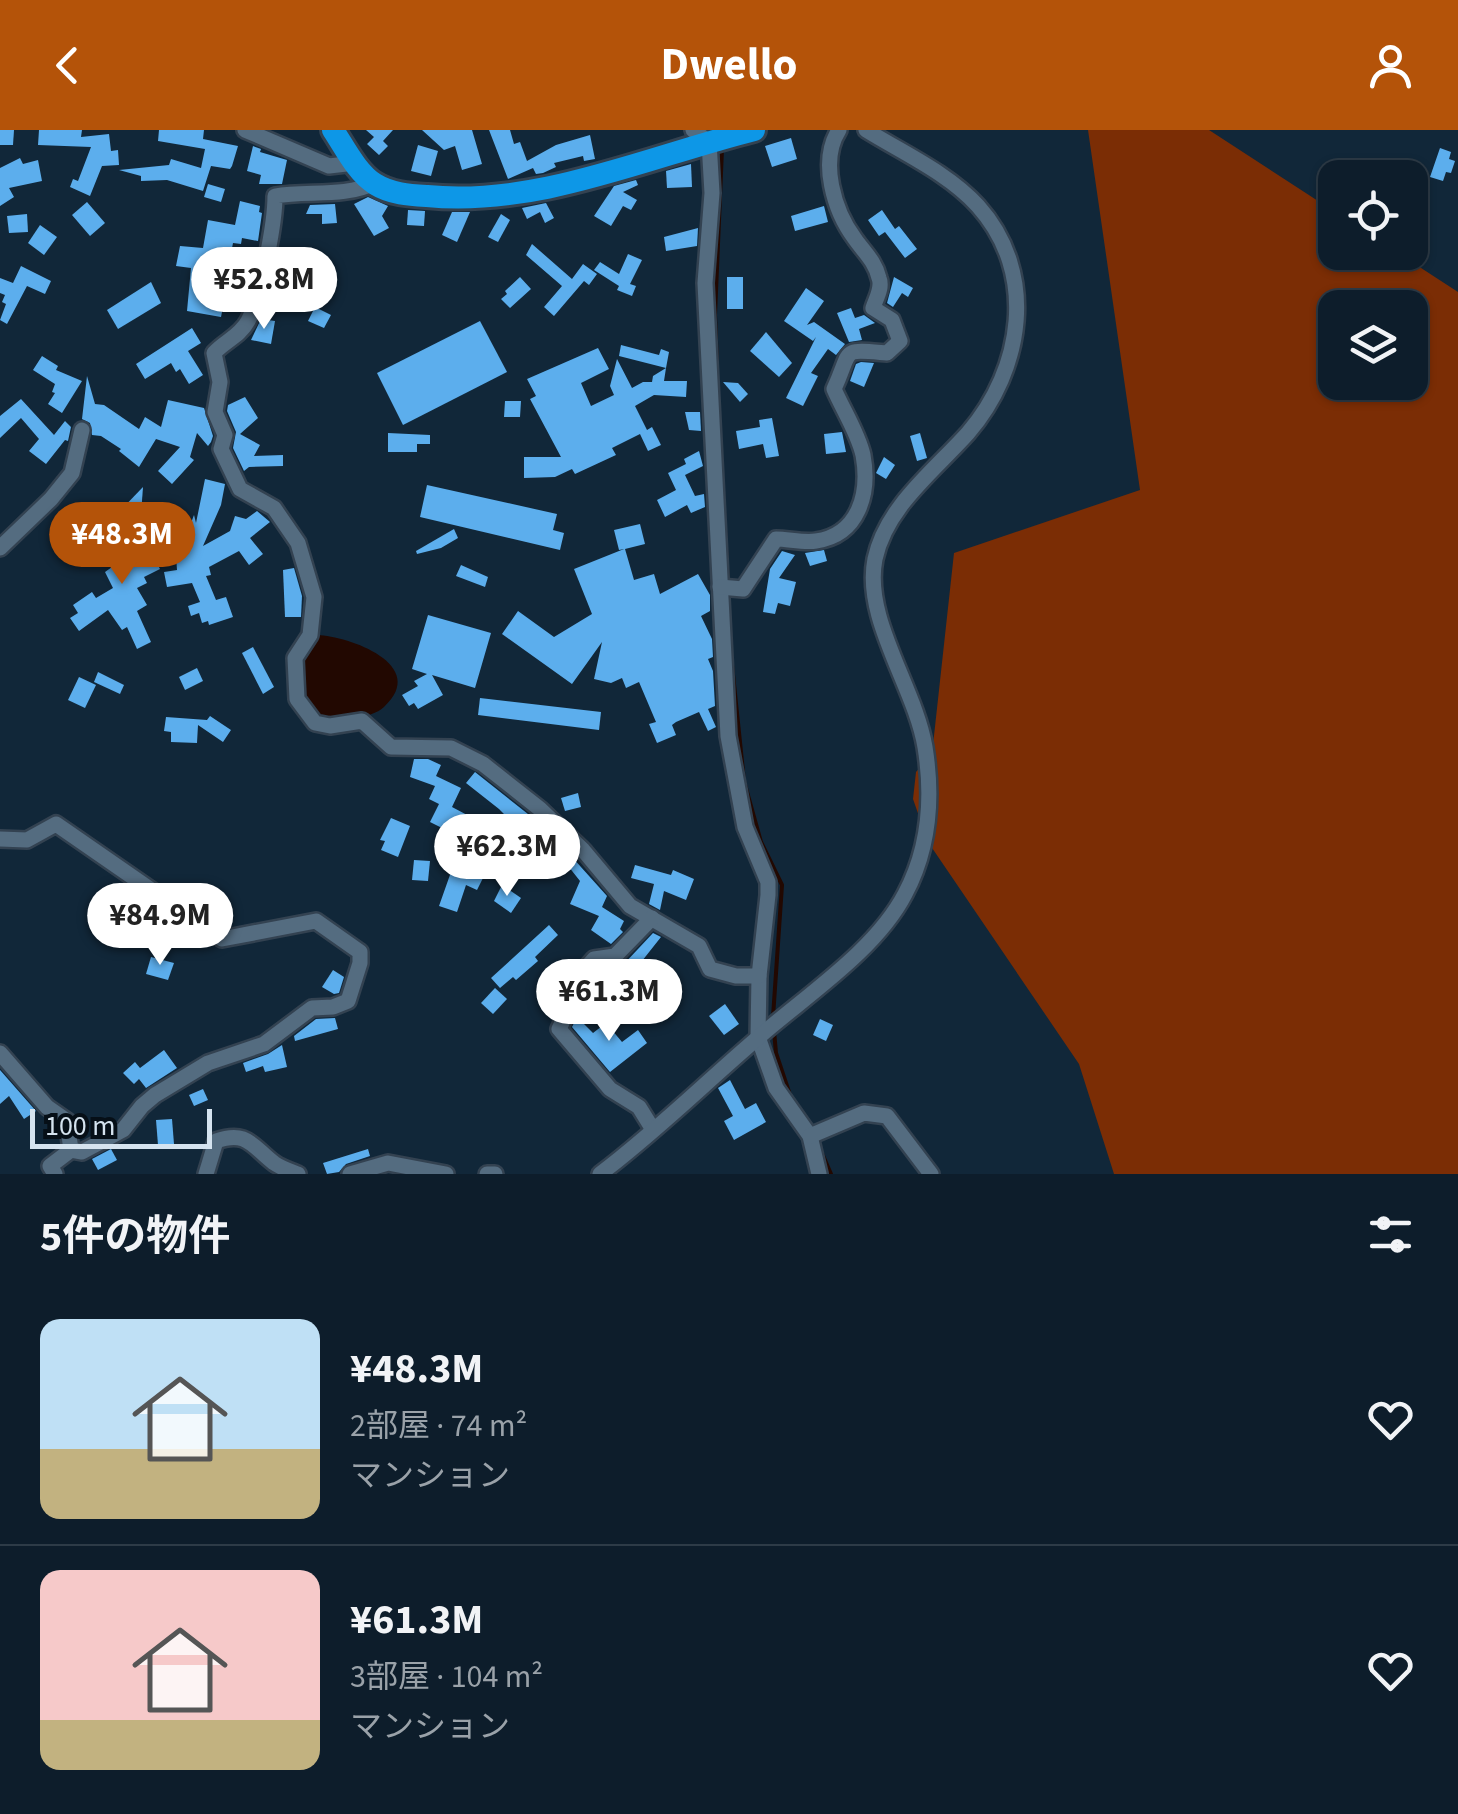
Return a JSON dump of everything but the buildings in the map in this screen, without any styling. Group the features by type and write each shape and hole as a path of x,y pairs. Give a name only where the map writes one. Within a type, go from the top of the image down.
{"highway":[{"path":"334,130 374,184 400,194 438,198 517,196 711,135 754,130"}],"street":[{"path":"245,130 329,166 355,163"},
{"path":"720,588 744,589 776,539 816,541 842,532 859,517 864,494 862,455 834,389 846,354 853,350 888,354 900,340 892,320 873,308 880,278 870,256 842,218 830,177 831,142 840,130"},
{"path":"600,1174 835,974 876,933 905,896 922,852 930,788 924,744 914,705 881,621 874,594 874,562 890,520 971,429 1000,386 1014,349 1018,307 1009,260 978,206 955,185 866,130"},
{"path":"711,135 712,193 705,283 728,736 744,827 768,882 758,1037 776,1088 810,1136 819,1174"},
{"path":"374,184 360,190 275,196 275,214 249,319 237,336 214,353 220,392 215,412 225,435 220,449 240,489 274,508 298,543 314,597 310,636 295,658 296,699 315,723 330,726 362,722 390,747 451,748 483,764 540,809 583,850 630,906 698,946 710,969 736,976 759,976"},
{"path":"0,548 51,500 72,473 82,430"},
{"path":"0,839 27,840 56,824 222,938 316,921 360,952 348,1000 333,1007 312,1008 264,1044 208,1063 155,1095 123,1130 82,1152 71,1150 50,1166 54,1174"},
{"path":"652,918 615,956 594,959 571,985 567,992 569,1008 559,1029 610,1089 639,1107 652,1128"},
{"path":"0,1053 47,1107 67,1122 71,1150"},
{"path":"810,1136 864,1113 888,1116 930,1174"},
{"path":"206,1174 216,1141 230,1136 245,1139 275,1164 298,1174"},
{"path":"351,1174 388,1163 446,1174"},
{"path":"487,1174 495,1174"}],"shaded area":[{"path":"1088,130 1209,130 1318,201 1318,270 1424,270 1458,292 1458,1174 1114,1174 1079,1064 928,842 913,799 916,772 932,754 954,553 1140,490"},
{"path":"317,635 364,647 391,666 397,678 396,692 384,707 363,716 323,721 306,699 300,680 304,660"}],"waterway":[{"path":"717,366 715,315 722,149"},
{"path":"718,400 728,585"},
{"path":"731,655 744,781 761,842 782,885 773,1017"},
{"path":"774,1031 776,1053 790,1095"},
{"path":"821,1151 831,1174"}]}
